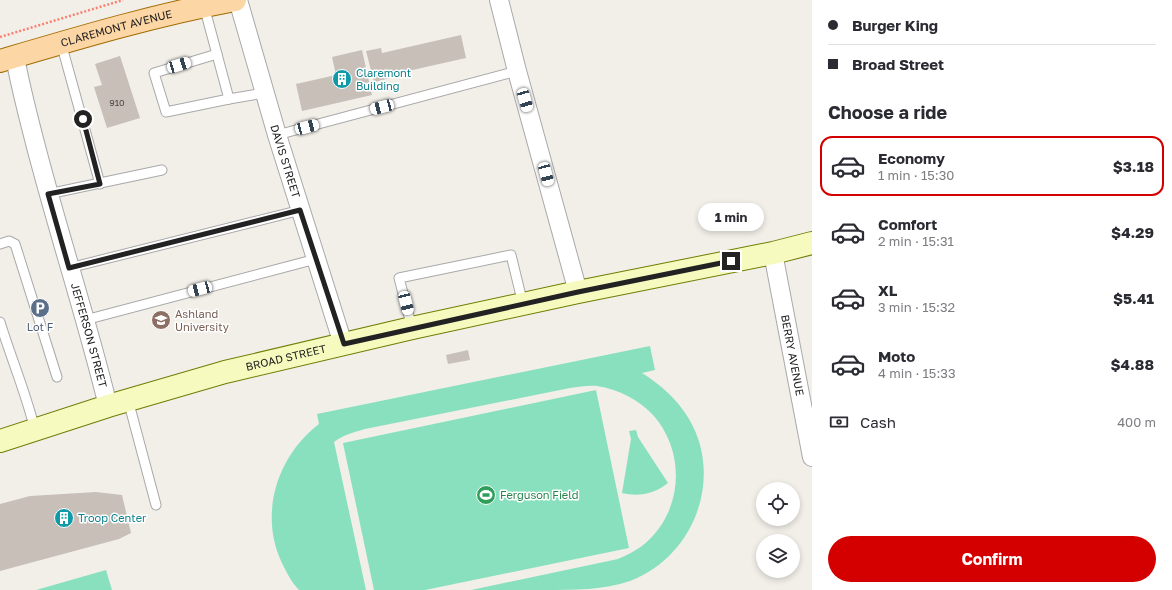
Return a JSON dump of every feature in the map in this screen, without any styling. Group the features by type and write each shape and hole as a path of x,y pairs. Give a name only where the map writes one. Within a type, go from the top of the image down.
{"main road":[{"name":"CLAREMONT AVENUE","path":"4,59 156,17 235,0"}],"street":[{"name":"DAVIS STREET","path":"238,0 276,135 344,344"},
{"path":"499,0 578,292"},
{"name":"JEFFERSON STREET","path":"4,59 18,78 69,268 86,320 118,403"},
{"name":"BROAD STREET","path":"0,441 118,403 225,372 412,328 578,292 773,253 812,243"},
{"name":"BERRY AVENUE","path":"773,253 812,457"}],"lane":[{"path":"204,6 229,100"},
{"path":"61,43 100,184"},
{"path":"217,54 154,73 166,112 264,93"},
{"path":"276,135 517,71"},
{"path":"48,194 162,170"},
{"path":"69,268 300,210"},
{"path":"0,244 9,241 15,244 57,377"},
{"path":"412,328 399,278 426,272 511,254 523,304"},
{"path":"86,320 316,259"},
{"path":"0,322 12,361 28,403 35,430"},
{"path":"118,403 156,505"}],"path":[{"path":"0,37 122,0"}],"green space":[{"path":"650,346 655,370 642,373 656,382 668,393 689,419 699,442 704,466 703,490 697,513 686,535 671,554 652,570 630,581 599,588 568,590 471,590 618,559 642,546 656,533 666,517 672,501 676,483 675,465 671,447 664,430 653,415 635,400 605,387 590,386 570,388 365,429 341,437 334,442 366,590 299,590 291,580 281,561 275,542 272,523 273,504 276,486 283,468 305,437 319,424 317,414"},
{"name":"Ferguson Field","path":"596,390 629,548 425,590 374,590 343,443"},
{"path":"636,430 638,437 668,483 652,492 634,495 622,493 631,439 629,431"},
{"path":"106,570 112,590 36,590"}],"building":[{"path":"461,35 466,58 390,75 391,78 374,82 366,51 381,48 382,53"},
{"name":"Claremont Building","path":"362,50 372,95 302,111 296,84 336,75 332,57"},
{"path":"120,56 140,118 107,128 94,87 102,85 95,64"},
{"path":"468,350 470,360 448,364 446,355"},
{"name":"Troop Center","path":"96,492 122,495 131,533 119,539 0,571 0,504 30,496"}],"place":[{"name":"Claremont Building","path":"342,79"},
{"name":"Lot F","path":"40,308"},
{"name":"Ashland University","path":"161,320"},
{"name":"Ferguson Field","path":"486,495"},
{"name":"Troop Center","path":"64,518"}],"route":[{"path":"83,119 100,184 48,194 69,268 300,210 344,344 578,292 731,261"}]}
